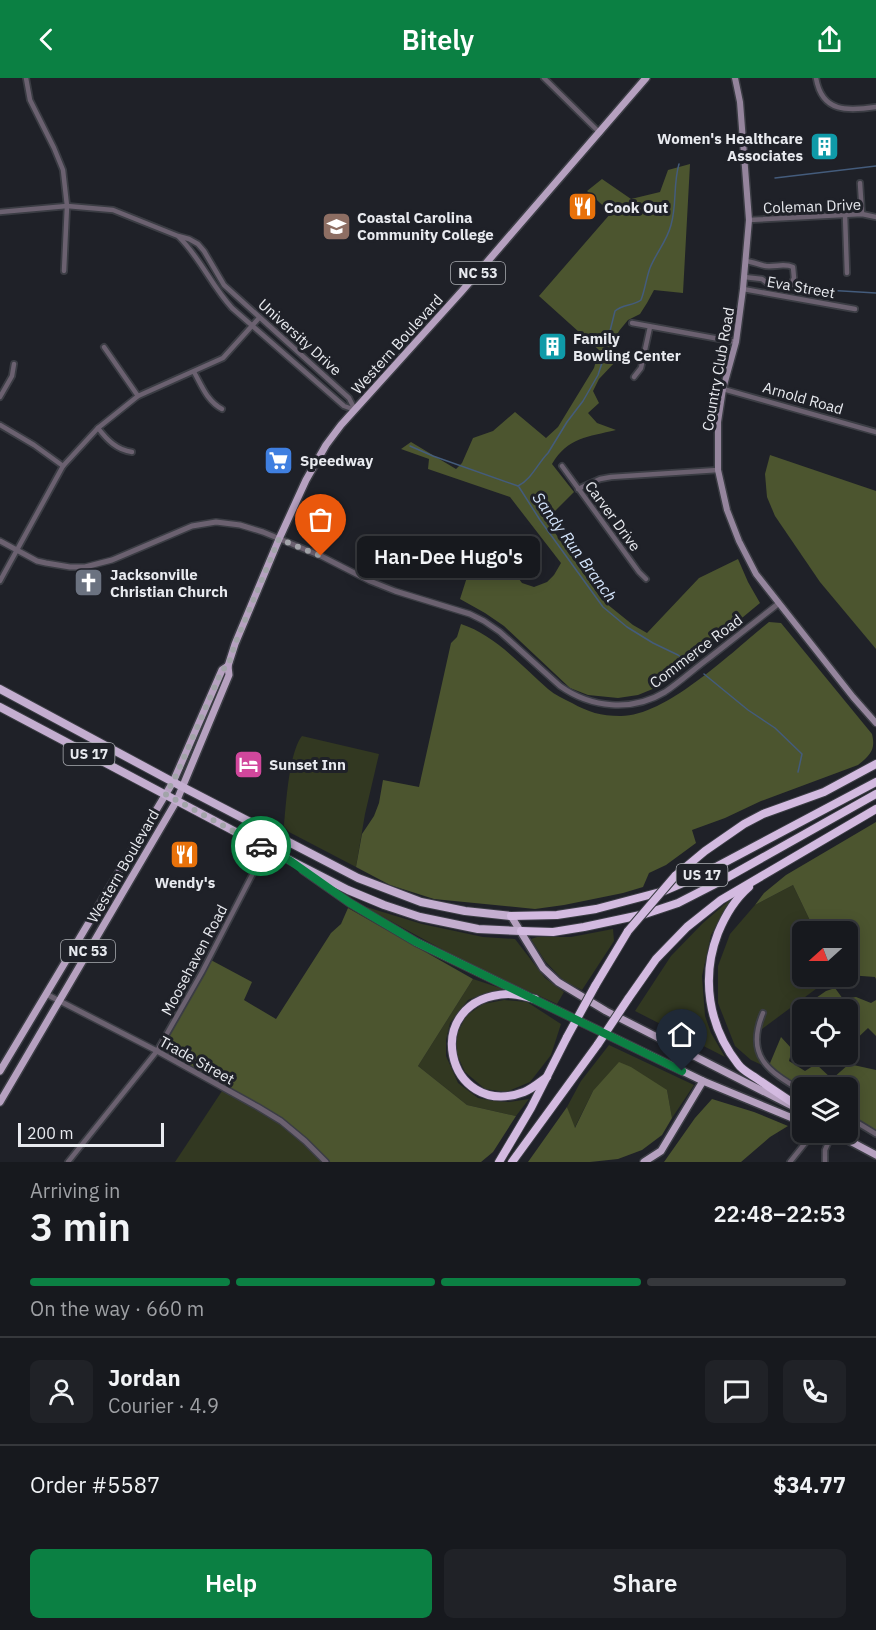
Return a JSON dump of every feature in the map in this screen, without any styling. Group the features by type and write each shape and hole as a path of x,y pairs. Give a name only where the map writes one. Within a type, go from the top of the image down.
{"highway":[{"name":"US 17","path":"1,690 358,878 421,902 465,911 512,916 557,915 596,909 664,891 699,876 876,782"},
{"name":"US 17","path":"0,707 357,894 420,917 478,929 554,932 645,914 678,903 876,794"},
{"path":"499,1162 531,1108 595,986 628,931 675,876 705,851 744,824 763,814 824,792 876,764"},
{"path":"512,1162 598,1044 656,959 687,927 721,900 876,808"},
{"path":"773,869 743,892 725,916 714,945 708,971 709,998 716,1025 739,1066 792,1103"},
{"path":"535,999 510,994 487,997 471,1005 459,1018 452,1037 452,1054 462,1078 478,1091 492,1096 510,1096 526,1092 547,1077"}],"main road":[{"name":"Western Boulevard","path":"0,1102 177,800 229,675 228,666 235,644 279,539 306,480 325,447 341,425 462,291 646,78"},
{"name":"Country Club Road","path":"735,78 741,102 749,220 736,342 723,389 718,422 718,470 727,510 739,542 756,574 876,723"},
{"name":"Western Boulevard","path":"0,1071 173,782 222,670 228,666"},
{"path":"289,860 350,903 455,962 703,1081 792,1118"},
{"path":"512,916 543,968 558,982 606,1011 792,1105"},
{"path":"644,1162 661,1151 703,1081"},
{"path":"854,1143 876,1155"}],"street":[{"path":"26,78 30,100 63,170 66,206 64,271"},
{"path":"544,78 600,133"},
{"path":"816,78 818,88 829,103 853,110 876,107"},
{"path":"860,183 862,214"},
{"name":"University Drive","path":"0,212 66,206 112,210 198,244 224,285 349,398 355,410"},
{"name":"Coleman Drive","path":"749,220 862,214 876,217"},
{"path":"845,215 848,273"},
{"name":"University Drive","path":"178,236 195,254 219,294 232,308 344,406 355,410"},
{"path":"744,278 762,279 771,286 786,288 790,287 794,278 793,267 789,265 767,266 746,261"},
{"name":"Eva Street","path":"743,289 855,309"},
{"path":"0,581 63,466 98,428 138,396 223,358 260,318"},
{"path":"632,323 736,342"},
{"path":"634,377 641,368 650,327"},
{"path":"104,347 138,396"},
{"path":"0,397 12,376 14,364"},
{"path":"194,372 208,398 222,409"},
{"name":"Arnold Road","path":"723,389 876,432"},
{"path":"0,425 63,466"},
{"path":"98,428 107,440 122,451 132,452"},
{"name":"Carver Drive","path":"562,466 646,579"},
{"path":"579,489 600,479 611,477 718,470"},
{"name":"Commerce Road","path":"0,542 46,563 85,567 112,560 192,526 216,522 240,525 321,556 395,591 470,614 500,632 560,686 580,697 600,704 630,704 658,696 778,604"},
{"name":"Moosehaven Road","path":"68,1162 157,1051 202,972 266,848"},
{"name":"Trade Street","path":"46,994 250,1102 281,1121 326,1162"},
{"path":"763,1012 758,1032 759,1056 768,1068 792,1085"},
{"path":"858,1123 876,1134"},
{"path":"790,1162 805,1143"},
{"path":"825,1162 825,1150 828,1143"}],"green space":[{"path":"690,164 683,293 654,290 640,314 628,320 619,331 612,345 616,361 599,379 593,391 599,403 588,413 597,423 616,430 580,439 558,455 552,464 574,492 546,520 602,600 633,625 647,633 699,578 738,559 760,603 660,686 638,695 618,698 588,695 570,688 504,626 460,599 476,549 484,537 488,537 522,583 534,587 547,582 561,563 510,497 428,469 429,459 401,449 411,442 456,469 462,463 473,438 493,431 515,412 546,438 558,427 594,368 599,350 539,296 611,213 587,191 602,179 631,199 660,192 668,170"},
{"path":"770,455 876,491 876,649 820,582 775,516 767,497 765,474"},
{"path":"769,622 781,623 872,734 871,752 858,765 761,801 692,830 696,843 666,865 649,873 643,887 564,905 535,909 434,899 390,885 356,867 362,834 374,816 383,780 419,787 451,643 457,637 461,624 497,643 557,695 589,711 620,716 658,706 678,694 718,665"},
{"path":"302,736 379,754 356,867 289,832 284,826 291,766"},
{"path":"876,822 876,979 858,976 858,921 810,921 793,885 755,905 764,893 786,875"},
{"path":"793,885 810,921 792,921 792,987 819,987 802,999 792,999 792,1007 758,1032 759,1056 768,1068 751,1060 735,1046 718,1003 718,966 730,934 755,905"},
{"path":"732,898 711,935 702,976 705,1016 711,1033 725,1057 635,1011 671,956 703,923"},
{"path":"363,906 422,924 483,937 515,939 545,978 564,992 557,1004 467,963"},
{"path":"348,908 473,979 418,1066 467,1105 516,1116 493,1152 481,1162 326,1162 281,1121 157,1051 209,959 252,982 244,1000 276,1019 331,933 341,924"},
{"path":"613,929 614,941 582,990 564,981 545,961 531,939 571,937"},
{"path":"473,979 503,989 468,1000 450,1023 446,1040 446,1056 458,1083 478,1098 509,1102 529,1099 516,1116 467,1105 418,1066"},
{"path":"835,988 843,999 814,999"},
{"path":"856,997 871,1003 876,1000 876,1036 868,1028 858,1038 858,999 843,999"},
{"path":"504,1000 527,1002 561,1024 551,1055 530,1082 506,1092 485,1089 465,1072 455,1050 458,1032 466,1016 483,1004"},
{"path":"781,1037 792,1049 789,1061 792,1065 805,1071 817,1065 830,1077 792,1077 792,1084 768,1068"},
{"path":"609,1045 694,1085 672,1118 667,1090 593,1091 574,1129 567,1107 581,1081"},
{"path":"619,1062 667,1090 672,1118 662,1135 642,1150 618,1159 590,1162 528,1162 567,1107 575,1128 593,1091"},
{"path":"848,1065 876,1070 876,1134 858,1123 858,1077 834,1077"},
{"path":"224,1088 281,1121 326,1162 175,1162"},
{"path":"712,1099 754,1112 788,1126 770,1137 741,1162 664,1162 695,1118"}],"waterway":[{"name":"Sandy Run Branch","path":"518,486 531,476 548,453 598,375 615,311 641,300 650,268 671,225 679,164"},
{"path":"775,178 876,166"},
{"path":"809,289 876,293"},
{"path":"410,446 518,486"},
{"name":"Sandy Run Branch","path":"519,487 603,607 627,627 689,663"},
{"name":"Sandy Run Branch","path":"704,674 748,710 775,728 802,754 798,772"}],"way so far":[{"path":"261,846 165,794 179,769 222,670 228,666 279,539 321,556"}],"place":[{"name":"Women's Healthcare Associates","path":"824,147"},
{"name":"Cook Out","path":"583,207"},
{"name":"Coastal Carolina Community College","path":"336,226"},
{"name":"Family Bowling Center","path":"552,347"},
{"name":"Speedway","path":"279,460"},
{"name":"Han-Dee Hugo's","path":"321,556"},
{"name":"Jacksonville Christian Church","path":"89,583"},
{"name":"Sunset Inn","path":"248,764"},
{"name":"Wendy's","path":"185,855"}],"route":[{"path":"261,846 289,860 350,903 416,942 682,1071"}]}
